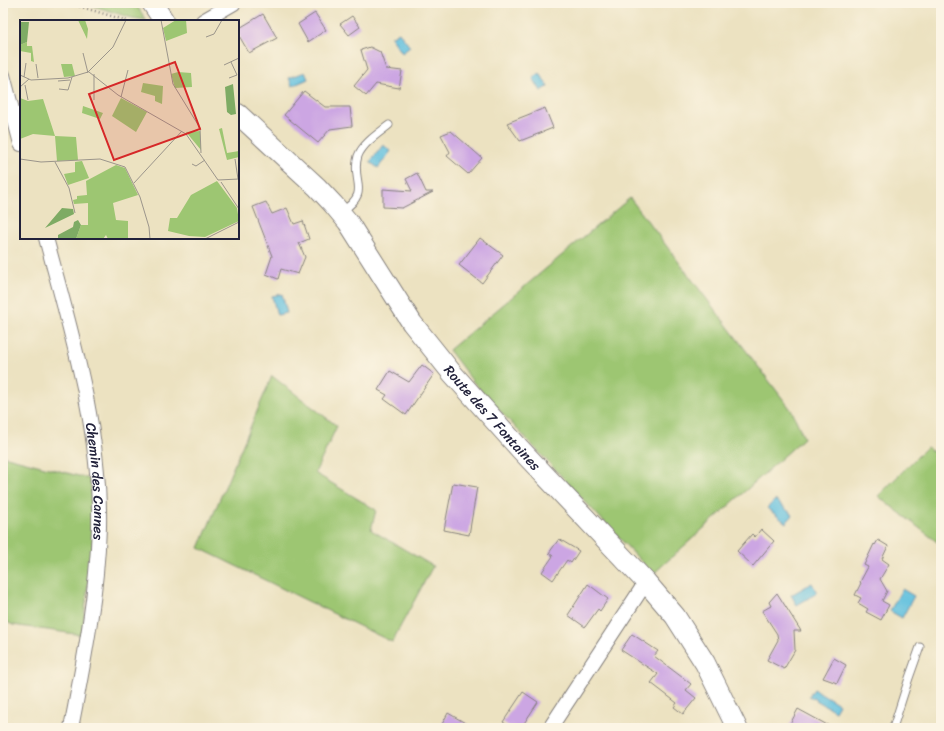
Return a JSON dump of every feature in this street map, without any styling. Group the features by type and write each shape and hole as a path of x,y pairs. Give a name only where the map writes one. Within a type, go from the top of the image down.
{"street":[{"path":"152,3 163,20"},
{"path":"205,20 234,3"},
{"path":"3,75 20,140"},
{"name":"Route des 7 Fontaines","path":"239,115 317,187 340,212 348,222 412,323 452,373 520,449 646,582 675,616 705,663 737,728"},
{"name":"Chemin des Cannes","path":"46,239 86,398 95,457 98,493 99,526 96,578 86,648 71,728"},
{"path":"550,728 646,582"}],"lane":[{"path":"340,212 350,206 359,193 357,165 358,156 361,150 389,125"},
{"path":"893,728 908,678 920,647"}],"path":[{"path":"68,3 125,20"}],"green space":[{"path":"84,3 135,3 146,20 132,18"},
{"path":"630,198 792,411 804,438 653,574 474,383 449,350"},
{"path":"272,376 337,426 315,473 376,510 371,530 433,566 392,642 199,548"},
{"path":"927,447 941,458 941,545 878,496"},
{"path":"3,456 90,479 95,526 82,635 13,625 3,620"}],"water":[{"path":"399,32 410,47 402,53 391,37"},
{"path":"305,72 308,79 292,86 289,78"},
{"path":"540,73 548,87 541,91 533,78"},
{"path":"383,145 391,151 378,168 370,162"},
{"path":"282,294 287,313 277,315 272,296"},
{"path":"775,500 793,515 786,523 767,508"},
{"path":"812,583 817,593 797,605 791,595"},
{"path":"902,589 914,596 902,618 890,611"},
{"path":"814,689 839,704 835,711 809,696"}],"building":[{"path":"315,13 326,30 308,42 298,24"},
{"path":"263,14 277,38 249,53 239,36 239,28"},
{"path":"352,16 360,27 349,35 340,24"},
{"path":"370,47 380,52 386,69 402,71 399,88 376,84 366,96 354,86 367,70 361,50"},
{"path":"304,91 325,107 350,107 352,126 330,129 318,143 284,115"},
{"path":"545,108 553,128 520,141 507,123"},
{"path":"451,131 482,158 468,174 447,156 450,152 441,135"},
{"path":"417,173 426,192 433,192 402,208 383,207 383,189 412,191 406,179"},
{"path":"266,202 272,214 287,208 294,224 303,221 309,239 299,243 305,257 298,274 281,269 278,279 266,274 272,256 253,207"},
{"path":"480,238 503,255 482,283 459,265"},
{"path":"422,365 434,374 406,415 384,399 387,395 378,390 390,371 409,382"},
{"path":"453,483 477,487 469,535 444,530"},
{"path":"761,529 774,541 753,566 737,551 752,534 755,537"},
{"path":"559,539 579,551 571,563 567,560 553,580 542,572 553,556 549,553"},
{"path":"878,540 888,546 882,559 889,564 880,579 887,591 882,601 889,605 881,620 866,612 868,609 858,603 861,598 855,595 868,567 864,565 874,544 875,545"},
{"path":"588,584 608,599 600,611 598,609 585,627 568,615"},
{"path":"777,593 801,631 794,631 795,650 784,669 767,660 778,640 777,634 762,611 771,606 769,602"},
{"path":"632,634 658,651 654,656 691,684 686,690 696,698 683,714 674,707 677,703 651,683 658,674 621,650"},
{"path":"834,658 846,665 837,683 823,678"},
{"path":"523,692 538,702 521,728 511,728 503,722"},
{"path":"798,709 833,728 788,728"},
{"path":"448,713 474,728 440,728"}]}
